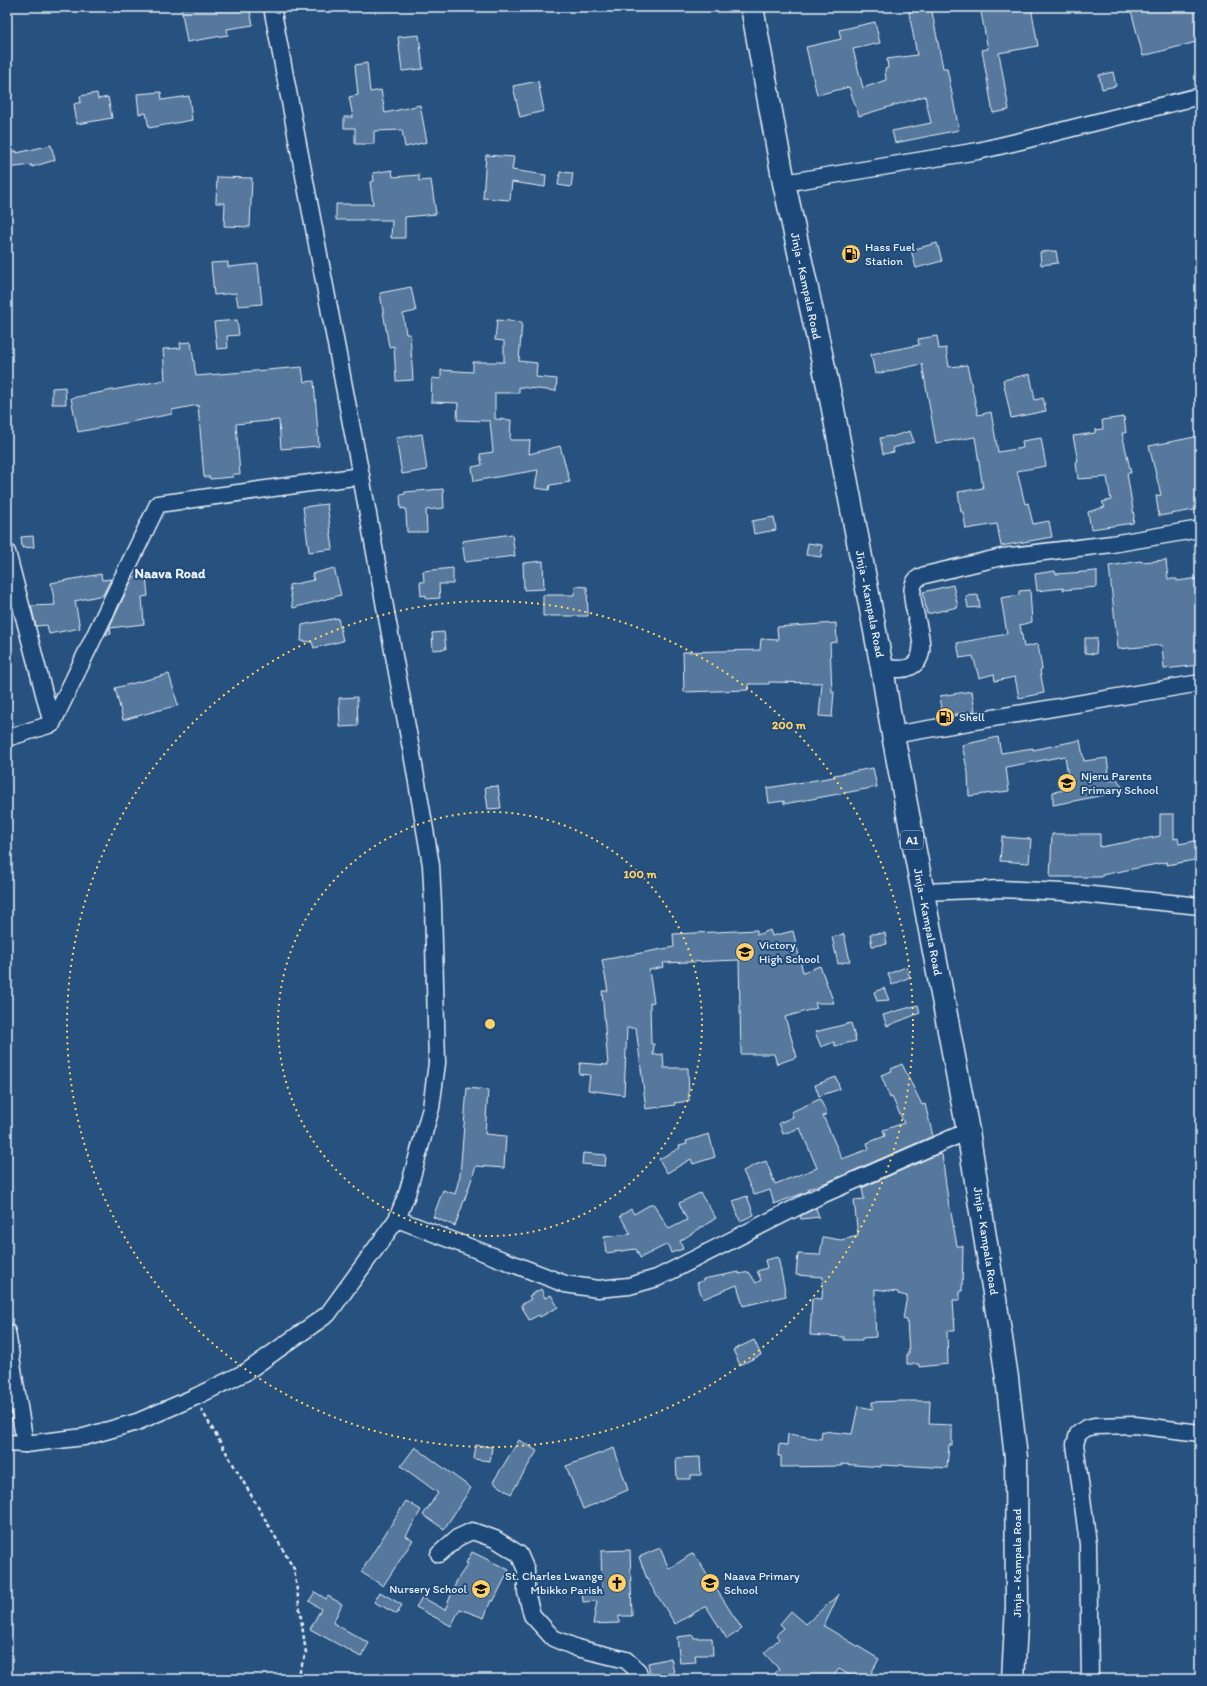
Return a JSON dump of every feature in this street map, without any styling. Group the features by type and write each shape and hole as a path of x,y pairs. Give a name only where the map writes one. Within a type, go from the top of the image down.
{"highway":[{"name":"Jinja - Kampala Road","path":"752,7 784,183 832,404 882,668 922,892 968,1131 1007,1378 1016,1458 1017,1607 1013,1679"}],"street":[{"path":"7,1443 26,1444 84,1437 136,1422 195,1397 246,1372 328,1314 397,1219 407,1194 431,1108 437,1063 431,865 416,773 361,476 272,7"},
{"path":"784,183 978,151 1200,96"},
{"path":"7,738 52,724 158,504 361,476"},
{"path":"882,668 901,669 911,667 917,660 922,642 912,598 913,588 917,580 925,575 1002,558 1112,544 1200,529"},
{"path":"7,552 52,724"},
{"path":"893,735 1200,683"},
{"path":"922,892 1000,890 1063,892 1200,906"},
{"path":"397,1219 565,1284 598,1289 629,1286 656,1278 817,1197 968,1131"},
{"path":"7,1332 26,1444"},
{"path":"1090,1679 1090,1579 1088,1544 1075,1444 1078,1434 1086,1428 1095,1426 1135,1426 1200,1433"},
{"path":"439,1554 457,1538 472,1531 495,1539 507,1546 519,1554 526,1570 526,1592 532,1615 553,1638 577,1648 626,1660 638,1671 640,1679"}],"path":[{"path":"195,1397 294,1570 306,1653 297,1679"}],"building":[{"path":"181,7 249,7 253,25 227,29 228,35 187,42"},
{"path":"908,7 931,7 943,68 947,68 959,130 895,143 892,131 931,123 925,96 859,116 849,87 817,95 806,47 841,39 839,30 875,22 880,43 853,49 863,88 886,80 885,69 888,68 887,59 917,55"},
{"path":"980,7 1031,7 1038,46 999,53 1009,110 993,113 982,50 988,49"},
{"path":"1130,7 1200,7 1200,41 1143,56"},
{"path":"419,35 423,69 402,71 398,37"},
{"path":"367,63 370,92 381,90 385,113 420,105 427,142 405,147 402,130 374,131 374,144 355,144 355,128 344,128 344,117 353,117 349,97 358,95 355,65"},
{"path":"1113,72 1116,86 1102,89 1099,75"},
{"path":"538,81 544,111 520,117 513,86"},
{"path":"161,92 162,100 189,96 192,120 149,128 146,113 139,114 137,94"},
{"path":"97,93 98,99 108,97 112,118 77,124 74,104 81,102 80,96"},
{"path":"51,145 55,160 32,167 32,165 7,168 7,152 17,151 17,153"},
{"path":"486,155 514,157 512,170 546,175 545,187 512,182 510,200 483,198"},
{"path":"392,170 393,177 419,175 419,181 431,180 436,214 405,217 405,238 391,238 392,220 336,220 336,204 373,204 370,182 374,181 373,173"},
{"path":"560,172 573,173 571,187 558,185"},
{"path":"217,177 252,178 250,227 224,226 225,203 216,203"},
{"path":"937,243 942,261 916,268 911,250"},
{"path":"1056,251 1058,263 1041,265 1040,252"},
{"path":"228,262 228,267 258,264 262,304 238,306 236,293 214,295 211,263"},
{"path":"411,287 416,311 403,314 406,334 410,334 413,380 396,381 394,346 389,347 380,293"},
{"path":"237,320 239,335 227,336 228,348 217,349 214,322"},
{"path":"497,320 522,322 519,361 537,363 536,377 557,379 556,391 519,387 519,393 495,393 495,419 511,420 510,440 530,440 529,454 560,446 570,482 550,485 549,490 535,488 538,470 474,481 472,467 482,465 480,454 493,452 490,421 457,420 458,403 431,402 432,378 441,379 441,370 473,372 473,362 504,362 504,341 495,340"},
{"path":"937,336 939,349 946,348 949,367 967,365 978,415 991,412 998,452 1023,448 1022,441 1041,438 1046,466 1017,471 1025,504 1028,503 1033,524 1049,521 1052,537 1001,546 997,524 966,529 963,512 961,512 958,492 983,488 975,437 936,443 922,364 875,374 871,354 919,345 918,339"},
{"path":"191,342 196,376 302,367 304,382 314,381 319,446 281,449 279,420 236,424 240,474 233,474 233,477 210,479 210,477 204,477 198,405 172,410 172,414 78,432 71,398 165,380 163,349 181,348 180,343"},
{"path":"1030,374 1035,400 1043,398 1046,411 1011,418 1003,380"},
{"path":"65,387 66,404 52,404 52,388"},
{"path":"1124,417 1126,433 1122,433 1131,473 1127,473 1134,516 1133,523 1091,529 1088,512 1105,507 1102,502 1111,500 1107,477 1078,479 1076,462 1078,461 1073,436 1095,433 1095,430 1103,429 1102,420"},
{"path":"910,431 914,442 893,448 894,452 883,454 880,438 891,437"},
{"path":"422,434 427,470 402,474 396,438"},
{"path":"1200,436 1200,509 1159,516 1156,496 1161,495 1149,446"},
{"path":"443,489 444,508 426,510 427,532 407,532 406,513 405,508 401,509 400,495 405,494 405,492"},
{"path":"327,504 333,549 309,552 303,507"},
{"path":"774,517 776,530 754,534 752,521"},
{"path":"512,534 515,556 465,562 462,541"},
{"path":"33,536 34,547 22,548 21,537"},
{"path":"808,543 822,545 821,557 806,555"},
{"path":"1166,560 1168,579 1177,579 1177,581 1200,578 1200,665 1164,669 1162,645 1118,649 1109,566 1141,561"},
{"path":"543,561 544,589 524,590 523,563"},
{"path":"334,568 341,595 293,608 289,585 314,580 312,574"},
{"path":"453,568 453,584 439,584 440,598 426,599 426,595 421,596 420,582 424,582 423,571"},
{"path":"1055,571 1056,574 1097,571 1097,587 1063,590 1063,588 1037,591 1035,574"},
{"path":"101,574 102,580 111,579 103,595 75,601 80,628 49,634 47,625 36,626 31,606 55,605 51,583"},
{"path":"146,576 148,596 142,597 144,624 110,628 111,634 106,635 133,577"},
{"path":"953,585 958,607 927,614 923,592"},
{"path":"575,586 587,587 588,616 543,616 543,595 574,595"},
{"path":"1030,590 1032,622 1020,625 1024,647 1038,644 1044,693 1019,698 1015,677 995,681 994,674 979,678 973,656 960,658 957,643 1007,634 1001,598 1019,595 1019,591"},
{"path":"978,595 980,607 968,608 966,596"},
{"path":"338,618 343,641 314,648 312,642 301,641 302,625"},
{"path":"836,623 837,642 830,643 832,692 834,692 832,717 819,716 822,683 769,682 769,684 748,684 748,690 684,692 683,652 760,650 761,639 778,640 777,627"},
{"path":"444,632 446,649 433,650 432,633"},
{"path":"1085,638 1097,638 1096,654 1085,653"},
{"path":"169,674 178,705 123,720 115,688"},
{"path":"972,691 975,711 943,716 940,696"},
{"path":"357,697 358,726 340,727 339,698"},
{"path":"998,737 1001,753 1033,748 1033,750 1080,740 1084,761 1107,758 1110,781 1117,779 1125,791 1053,805 1053,792 1070,789 1065,756 1006,767 1009,791 969,796 968,773 962,745"},
{"path":"873,768 877,787 784,804 784,801 769,803 767,788 834,777 834,775"},
{"path":"498,786 501,808 488,809 485,787"},
{"path":"1160,814 1174,814 1174,839 1178,838 1179,844 1200,840 1200,859 1167,865 1167,862 1102,875 1102,877 1050,877 1052,834 1100,834 1100,847 1160,836"},
{"path":"1002,837 1031,839 1029,863 1000,861"},
{"path":"757,930 757,935 770,930 772,936 793,931 803,972 820,966 834,1003 815,1003 817,1008 785,1017 797,1057 777,1064 774,1054 741,1054 739,960 663,963 664,967 649,970 654,1002 650,1003 651,1044 654,1044 653,1055 663,1054 664,1068 688,1068 689,1101 674,1103 675,1105 646,1109 636,1028 627,1028 624,1095 588,1090 590,1075 579,1074 580,1063 608,1065 602,991 608,991 602,960 674,947 673,934"},
{"path":"885,933 887,944 872,946 870,934"},
{"path":"844,934 850,961 838,964 832,937"},
{"path":"906,967 910,977 892,985 888,974"},
{"path":"884,988 889,1000 877,1001 874,992"},
{"path":"918,1005 920,1013 887,1026 883,1015"},
{"path":"851,1023 856,1041 835,1046 834,1042 821,1047 815,1032"},
{"path":"902,1064 922,1105 925,1104 933,1136 830,1181 808,1189 809,1191 774,1204 770,1190 754,1195 743,1171 755,1165 766,1161 775,1184 817,1168 800,1128 783,1134 779,1123 793,1117 791,1112 820,1099 827,1114 823,1116 842,1159 869,1149 867,1143 885,1136 883,1130 904,1123 892,1097 890,1098 881,1075 892,1071 891,1069"},
{"path":"836,1077 840,1089 819,1096 815,1085"},
{"path":"467,1088 488,1090 485,1134 506,1136 504,1168 476,1166 455,1226 433,1217 443,1190 455,1194 460,1175"},
{"path":"709,1134 715,1157 693,1164 691,1159 667,1173 659,1159 680,1148 679,1146 687,1144 686,1141"},
{"path":"583,1153 606,1155 605,1166 582,1164"},
{"path":"938,1154 942,1155 949,1207 957,1246 963,1246 962,1291 960,1291 960,1300 953,1300 955,1331 947,1331 948,1364 919,1367 919,1364 907,1364 907,1353 909,1353 907,1320 903,1319 907,1296 898,1294 898,1292 875,1289 876,1337 862,1338 862,1340 844,1340 844,1337 810,1335 812,1298 822,1299 823,1277 796,1275 798,1254 820,1255 823,1237 841,1240 858,1236 854,1200 864,1199 862,1188"},
{"path":"700,1193 716,1218 680,1241 683,1249 671,1253 668,1245 666,1245 640,1258 636,1249 606,1253 604,1237 631,1234 620,1216 631,1209 634,1214 653,1203 669,1229 687,1220 679,1203"},
{"path":"747,1196 754,1215 740,1221 733,1201"},
{"path":"816,1208 819,1217 801,1219 800,1216"},
{"path":"778,1257 786,1296 743,1306 737,1285 703,1299 697,1283 704,1280 703,1279 739,1272 739,1274 749,1272 756,1283 761,1280 757,1271 767,1268 765,1260"},
{"path":"541,1289 545,1298 551,1295 558,1307 540,1317 539,1315 529,1320 521,1305 531,1299 529,1296"},
{"path":"754,1340 761,1355 740,1365 733,1350"},
{"path":"930,1401 929,1424 952,1425 952,1445 949,1445 947,1468 899,1465 881,1465 881,1467 841,1464 842,1466 781,1467 781,1456 778,1456 779,1444 787,1445 788,1434 821,1439 822,1431 852,1434 858,1406 872,1409 872,1402"},
{"path":"519,1440 537,1451 511,1494 493,1482"},
{"path":"476,1445 492,1447 490,1461 474,1459"},
{"path":"415,1447 471,1488 444,1529 423,1515 438,1493 401,1466"},
{"path":"614,1448 628,1490 583,1509 566,1466"},
{"path":"700,1457 701,1475 691,1475 691,1479 677,1479 676,1458"},
{"path":"406,1501 421,1510 406,1536 413,1540 383,1586 361,1572"},
{"path":"660,1548 669,1569 693,1553 742,1629 727,1639 706,1606 675,1624 647,1579 639,1557"},
{"name":"St. Charles Lwange Mbikko Parish","path":"630,1550 632,1616 619,1616 619,1623 593,1624 597,1601 583,1602 582,1590 602,1589 601,1551"},
{"path":"472,1552 509,1570 493,1602 491,1600 484,1618 460,1609 451,1626 416,1607 422,1597 445,1610 457,1580 468,1564 466,1563"},
{"path":"315,1592 326,1599 328,1596 342,1604 333,1623 369,1643 361,1657 310,1629 321,1609 309,1601"},
{"path":"380,1592 402,1605 397,1614 374,1602"},
{"path":"839,1594 824,1626 879,1659 868,1679 856,1679 839,1669 831,1679 767,1679 779,1669 764,1653 779,1639 776,1635 784,1628 780,1624 791,1611 806,1624"},
{"path":"693,1635 694,1638 712,1638 713,1655 695,1655 696,1662 680,1663 677,1637"},
{"path":"671,1658 674,1673 651,1678 648,1663"}],"place":[{"name":"Hass Fuel Station","path":"851,254"},
{"name":"Shell","path":"945,717"},
{"name":"Njeru Parents Primary School","path":"1067,783"},
{"name":"Victory High School","path":"745,952"},
{"name":"St. Charles Lwange Mbikko Parish","path":"617,1583"},
{"name":"Naava Primary School","path":"710,1583"},
{"name":"Nursery School","path":"481,1589"}],"district":[{"name":"Naava Road","path":"170,573"}]}
